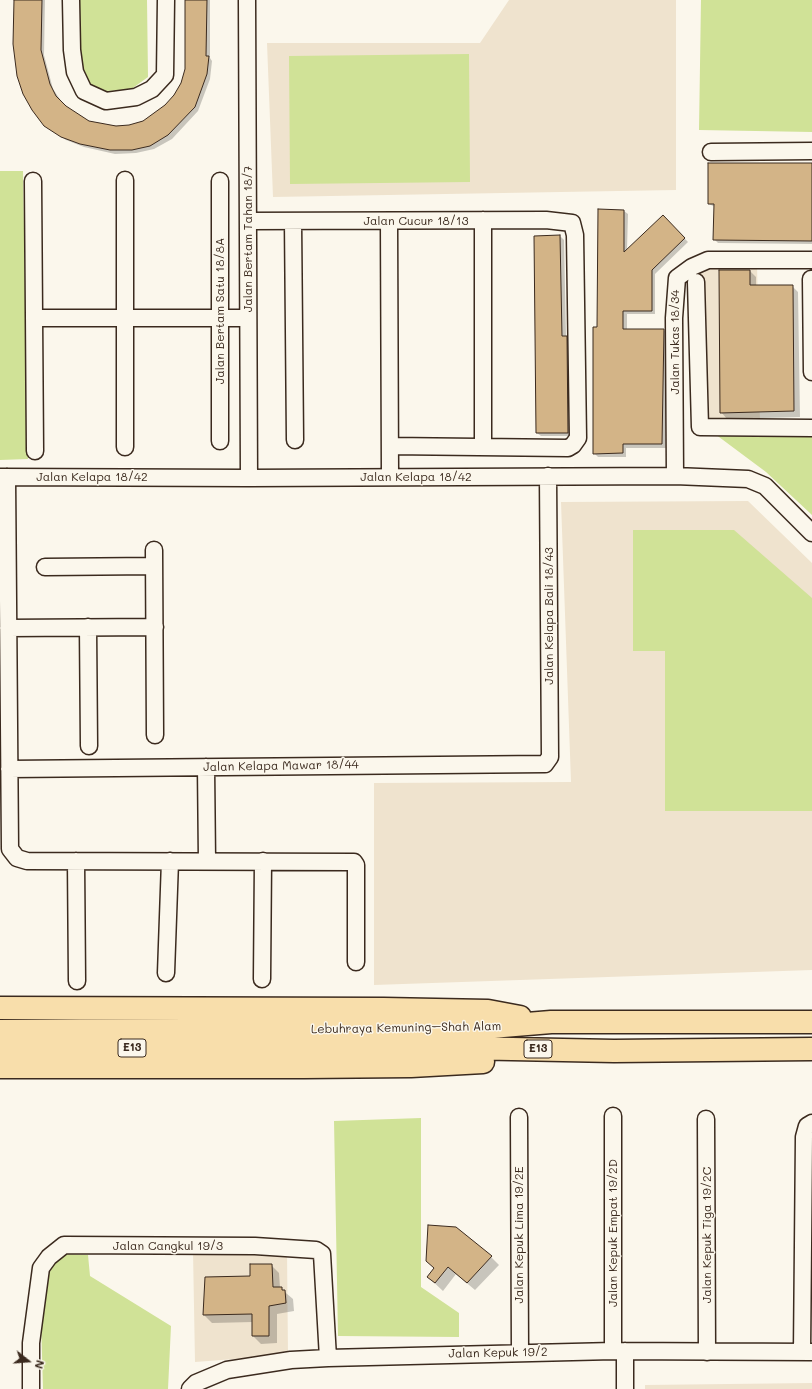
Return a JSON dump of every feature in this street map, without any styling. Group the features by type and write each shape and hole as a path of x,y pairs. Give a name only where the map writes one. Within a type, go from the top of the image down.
{"highway":[{"path":"1,1009 488,1011 551,1022"},
{"name":"Lebuhraya Kemuning–Shah Alam","path":"0,1031 479,1028 551,1022 812,1022"},
{"name":"Lebuhraya Kemuning–Shah Alam","path":"0,1049 358,1046 614,1051 812,1049"},
{"path":"0,1067 411,1066 614,1051"},
{"path":"0,1071 39,1067"}],"street":[{"path":"71,0 72,50 75,72 84,91 106,101 136,98 152,89 165,75 166,0"},
{"name":"Jalan Bertam Tahan 18/7","path":"247,0 249,478"},
{"path":"711,152 812,151"},
{"path":"125,180 125,447"},
{"path":"33,181 35,451"},
{"name":"Jalan Bertam Satu 18/8A","path":"220,181 220,441"},
{"path":"390,446 483,447 483,220"},
{"name":"Jalan Cucur 18/13","path":"248,221 483,220 564,221 572,223 575,235 578,438 573,445 568,448 483,447"},
{"path":"293,221 295,440"},
{"path":"389,221 390,476"},
{"name":"Jalan Tukas 18/34","path":"675,476 674,318 677,278 692,266 701,262 715,259 812,260"},
{"path":"810,279 812,372"},
{"path":"696,282 700,427 812,428"},
{"path":"34,318 248,318"},
{"name":"Jalan Kelapa 18/42","path":"4,477 249,478 390,476 675,476 755,481 765,486 812,533"},
{"name":"Jalan Kelapa Bali 18/43","path":"548,476 550,757"},
{"path":"4,477 5,618 10,850 17,858 27,861 354,862 356,865 356,962"},
{"path":"154,550 155,735"},
{"path":"45,567 154,566"},
{"path":"5,618 88,627 155,627"},
{"path":"88,627 89,746"},
{"name":"Jalan Kelapa Mawar 18/44","path":"9,769 545,764 550,757"},
{"path":"206,767 207,861"},
{"path":"76,861 78,981"},
{"path":"166,973 170,861"},
{"path":"262,979 263,861"},
{"name":"Jalan Kepuk Empat 19/2D","path":"613,1116 619,1351 626,1389"},
{"name":"Jalan Kepuk Lima 19/2E","path":"518,1117 520,1352"},
{"name":"Jalan Kepuk Tiga 19/2C","path":"706,1119 708,1352"},
{"path":"807,1352 804,1137 807,1126 812,1123"},
{"name":"Jalan Cangkul 19/3","path":"31,1389 31,1343 41,1268 49,1256 64,1246 255,1246 316,1250 322,1254 328,1358"},
{"name":"Jalan Kepuk 19/2","path":"190,1389 196,1383 227,1370 291,1360 520,1352 807,1352"}],"shaded area":[{"path":"509,0 676,0 676,190 273,197 267,43 480,43"},
{"path":"757,263 760,422 705,423 699,268"},
{"path":"748,501 812,563 812,970 374,985 374,783 571,782 561,502"},
{"path":"193,1251 287,1251 288,1355 195,1362"},
{"path":"812,1383 812,1389 645,1389 645,1385"}],"green space":[{"path":"79,0 147,0 148,77 130,90 104,91 86,82 78,66"},
{"path":"701,0 812,0 812,132 699,130"},
{"path":"469,54 470,182 290,184 289,56"},
{"path":"0,171 23,171 28,459 0,460"},
{"path":"715,434 812,437 812,515 766,472"},
{"path":"633,530 734,530 812,598 812,811 665,811 665,651 633,651"},
{"path":"421,1118 421,1287 459,1313 459,1337 338,1336 334,1121"},
{"path":"65,1254 88,1255 90,1276 171,1326 168,1389 43,1389 40,1286 52,1261"}],"building":[{"path":"14,0 42,0 41,50 50,84 56,96 66,106 89,121 116,126 129,125 143,121 165,105 174,95 181,83 185,69 185,0 207,0 206,56 209,56 207,74 195,107 168,135 150,146 132,150 110,150 80,144 61,137 44,126 32,110 23,94 17,76 13,44"},
{"path":"708,163 812,163 812,241 713,240 714,204 708,204"},
{"path":"598,209 624,210 624,252 663,215 685,238 652,270 652,311 623,311 623,329 664,329 662,444 623,444 623,453 593,454 593,327 597,327"},
{"path":"560,235 562,336 567,336 568,433 536,433 534,236"},
{"path":"719,270 750,270 750,285 793,285 794,411 720,413"},
{"path":"428,1225 456,1227 492,1256 467,1283 448,1267 435,1283 427,1277 434,1268 426,1261"},
{"path":"250,1264 272,1264 273,1287 282,1287 282,1290 285,1290 286,1303 269,1306 269,1336 252,1336 252,1314 203,1315 205,1277 250,1276"}]}
